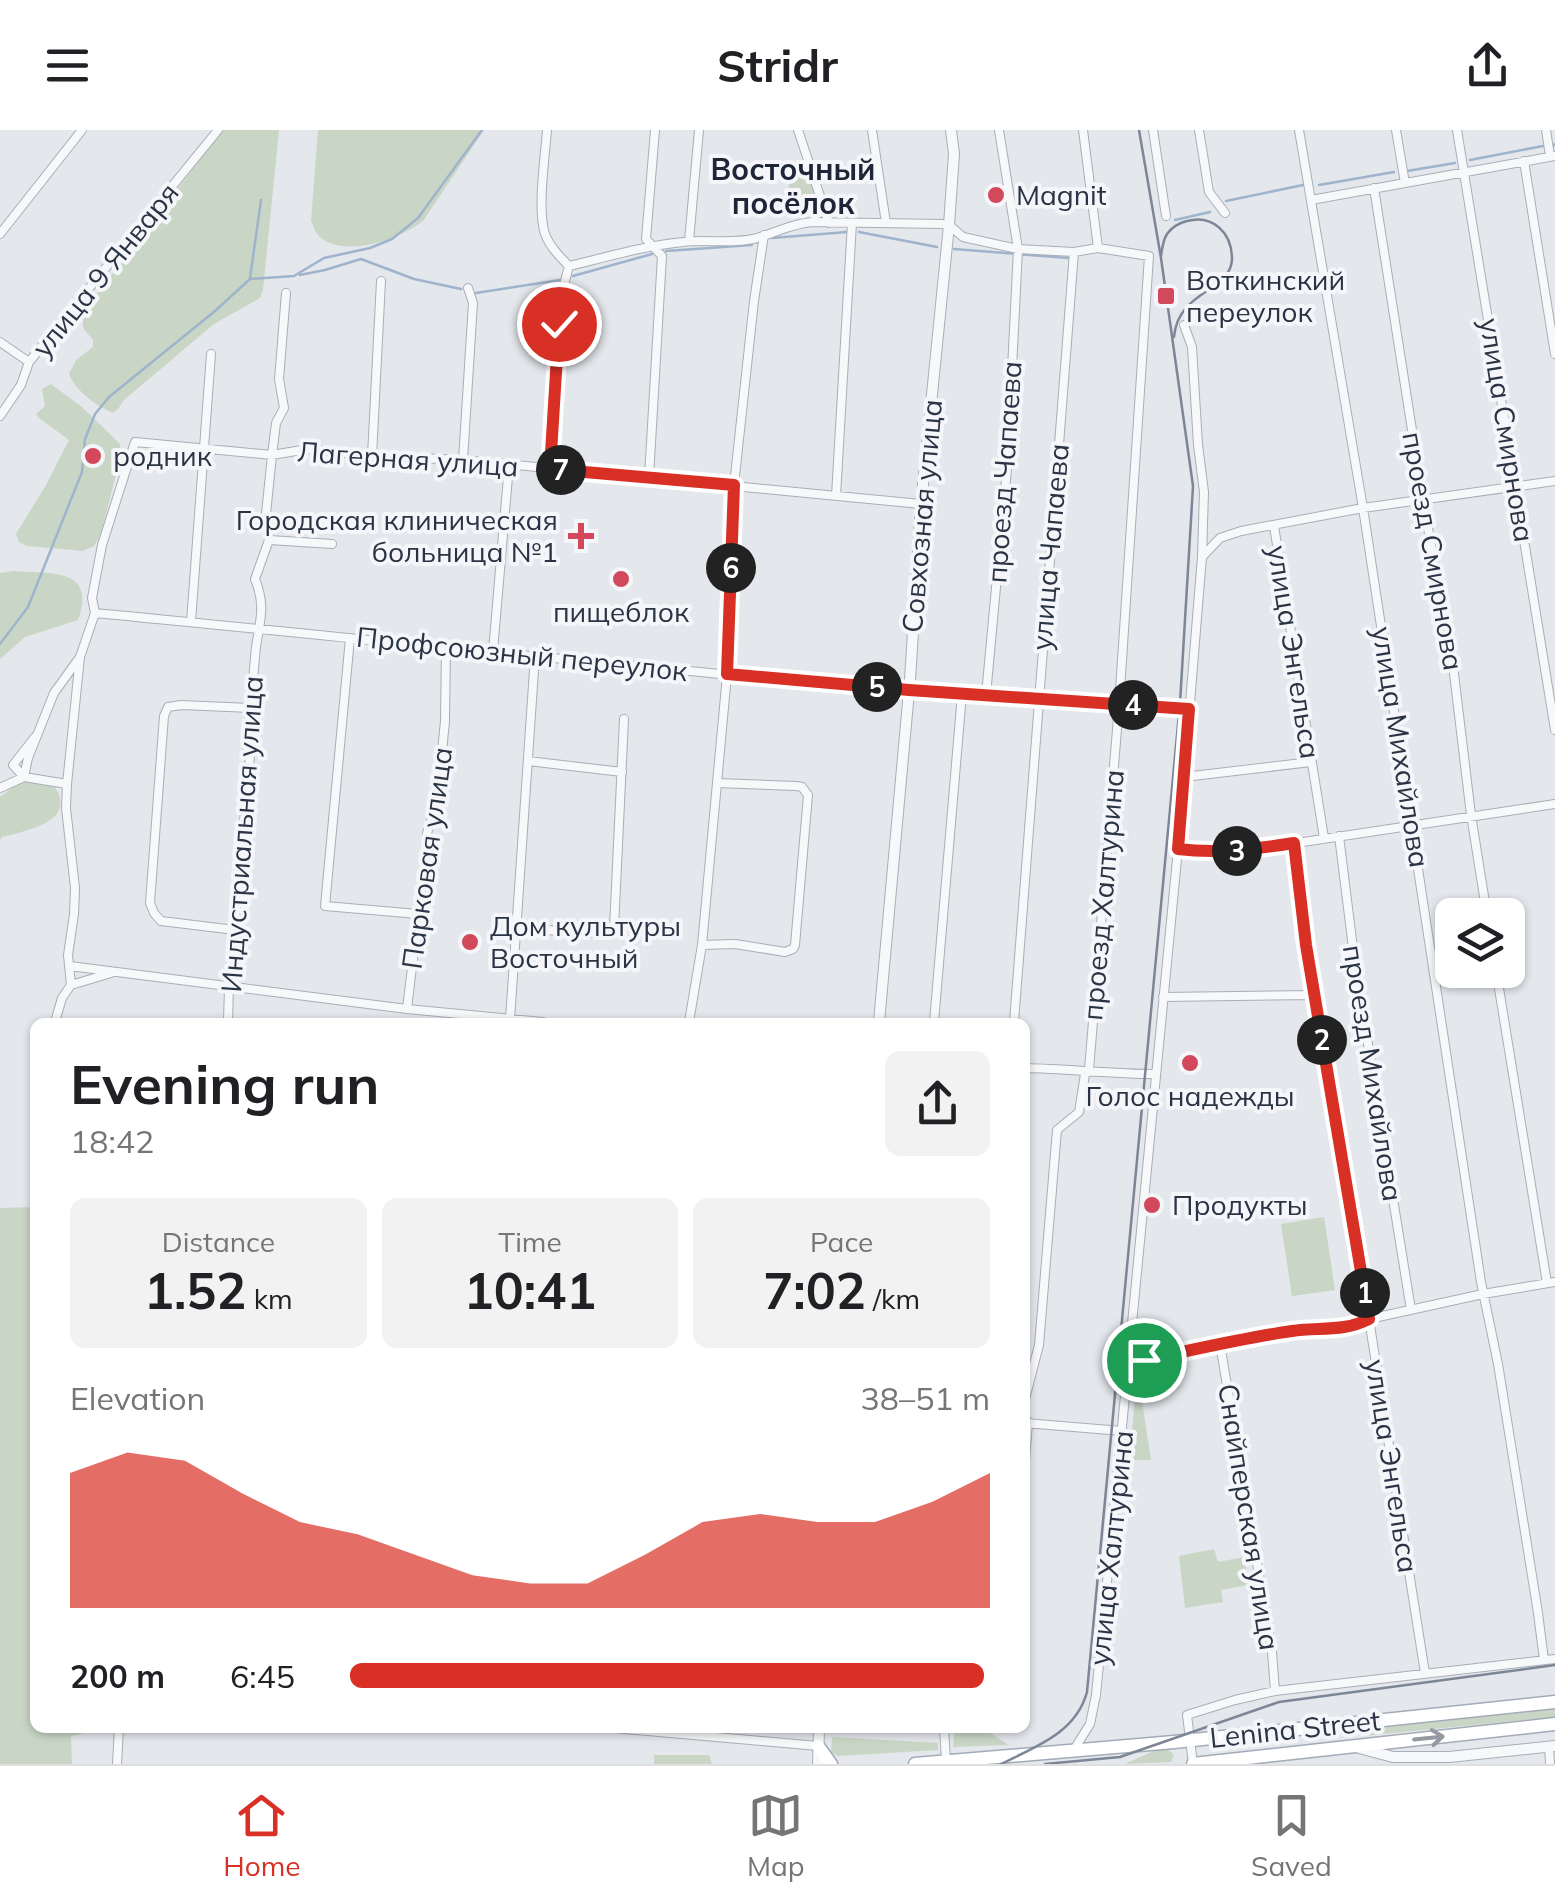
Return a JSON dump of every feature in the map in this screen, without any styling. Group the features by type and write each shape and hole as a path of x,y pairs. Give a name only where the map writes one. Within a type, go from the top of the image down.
{"main road":[{"name":"Lenina Street","path":"915,1764 1555,1702"},
{"path":"1351,1723 1354,1746"},
{"name":"Lenina Street","path":"1193,1764 1555,1724"},
{"path":"810,1764 818,1746"},
{"path":"818,1746 831,1764"}],"street":[{"path":"0,234 82,130"},
{"name":"улица 9 Января","path":"0,416 21,385 30,362 218,130"},
{"path":"546,130 542,212 545,234 569,266"},
{"path":"649,477 662,256 646,240 655,130"},
{"path":"690,241 699,130"},
{"path":"798,130 829,222"},
{"path":"872,130 886,224"},
{"name":"Совхозная улица","path":"879,1018 909,690 920,504 949,226 954,154 951,130"},
{"path":"999,130 1018,249"},
{"path":"569,266 651,246 723,242 764,235 794,224 829,222 949,226 963,237 1018,249 1074,252 1098,248 1084,130"},
{"path":"1153,130 1166,216"},
{"path":"1199,130 1209,192 1225,213"},
{"name":"улица Михайлова","path":"1299,130 1364,508 1483,1294 1498,1364 1544,1660"},
{"path":"1396,130 1405,182"},
{"name":"улица Смирнова","path":"1457,130 1555,730"},
{"path":"1311,200 1553,156 1546,130"},
{"path":"1524,161 1555,354"},
{"name":"проезд Смирнова","path":"1374,188 1449,632 1484,898"},
{"path":"836,496 852,224"},
{"path":"690,1018 702,945 727,674 734,485 764,235"},
{"name":"проезд Халтурина","path":"1030,1380 1039,1345 1056,1130 1079,1112 1089,1070 1120,704 1149,256 1098,248"},
{"name":"проезд Чапаева","path":"986,696 1007,469 1018,249"},
{"name":"улица Чапаева","path":"1014,1018 1074,252"},
{"path":"550,469 557,311 569,266"},
{"path":"372,456 381,281"},
{"path":"463,460 472,302 468,288"},
{"name":"Индустриальная улица","path":"228,1018 250,756 244,737 261,629 262,597 255,578 268,540 266,514 272,455 276,423 284,408 279,379 286,293"},
{"name":"улица Халтурина","path":"1073,1751 1090,1724 1096,1695 1178,849 1202,556 1204,492 1192,346 1184,325"},
{"path":"0,342 30,362"},
{"path":"191,622 210,354"},
{"name":"Лагерная улица","path":"95,613 92,598 102,546 136,442 272,455 308,450 463,460 920,504"},
{"path":"493,651 508,465"},
{"path":"1202,556 1220,538 1241,531 1364,508 1555,481"},
{"name":"улица Энгельса","path":"1274,526 1324,838"},
{"path":"268,540 332,544"},
{"path":"56,1018 70,985 68,955 74,914 67,784 80,657 95,613"},
{"name":"Профсоюзный переулок","path":"95,613 909,690 1189,709"},
{"path":"350,638 325,906 418,914"},
{"name":"Парковая улица","path":"406,1010 423,875 432,861 427,833 436,802 444,738 446,647"},
{"path":"510,1018 535,656"},
{"path":"24,777 54,692 80,657"},
{"path":"934,1018 962,694"},
{"path":"235,930 161,921 150,904 164,716 168,707 181,704 251,708"},
{"path":"516,928 608,934 614,928 624,719"},
{"path":"528,761 622,772"},
{"path":"1184,776 1311,762"},
{"path":"0,788 24,777 67,784"},
{"path":"702,945 735,944 785,952 795,946 808,795 796,786 717,783"},
{"path":"1178,849 1250,850 1555,804"},
{"name":"проезд Михайлова","path":"1339,836 1355,964 1411,1310"},
{"name":"улица Энгельса","path":"1294,843 1306,945 1425,1673"},
{"path":"70,966 406,1010 500,1018"},
{"path":"70,985 116,972"},
{"path":"1128,1364 1297,1330 1358,1325 1369,1319 1483,1294 1551,1283 1499,988"},
{"path":"1162,997 1315,995"},
{"name":"Парковая улица","path":"418,1010 418,1018"},
{"path":"1030,1068 1156,1074"},
{"name":"Снайперская улица","path":"1220,1344 1272,1652 1275,1691"},
{"path":"1030,1421 1122,1432"},
{"path":"1193,1764 1187,1715 1235,1700 1275,1691 1555,1658"},
{"path":"116,1764 119,1733"},
{"path":"671,1733 818,1746"},
{"path":"818,1764 819,1733"},
{"path":"944,1733 946,1761"},
{"path":"1354,1746 1393,1757 1449,1757 1552,1746 1550,1764"}],"green space":[{"path":"223,130 279,130 260,298 214,324 113,413 87,397 69,374 76,360 93,347 93,340 83,328 83,312"},
{"path":"318,130 484,130 423,221 386,240 341,246 317,234 311,221"},
{"path":"791,161 803,162 817,199 787,205"},
{"path":"51,384 120,444 101,534 94,546 83,551 27,546 19,542 16,534 69,440 36,414 45,406 42,389"},
{"path":"0,573 67,577 81,590 82,603 78,620 25,637 0,659"},
{"path":"30,778 52,783 59,796 56,815 37,827 0,840 0,797"},
{"path":"30,1207 30,1733 84,1733 71,1736 72,1764 0,1764 0,1208"},
{"path":"1324,1217 1335,1290 1292,1296 1281,1224"},
{"path":"1137,1369 1151,1460 1130,1460"},
{"path":"1214,1549 1218,1562 1244,1557 1249,1585 1221,1590 1223,1602 1185,1608 1179,1556"},
{"path":"1555,1707 1555,1717 1363,1736 1362,1726"},
{"path":"954,1733 990,1733 1009,1745 953,1747"},
{"path":"832,1737 938,1743 938,1750 838,1756 831,1752"},
{"path":"1167,1749 1174,1755 1171,1762 1125,1764 1156,1750"},
{"path":"654,1755 709,1755 712,1764 654,1764"}],"waterway":[{"path":"0,644 28,607 82,472 85,439 95,414 109,397 250,279 294,276 324,258 392,239 418,218 482,130"},
{"path":"1470,160 1543,146"},
{"path":"1407,171 1455,163"},
{"path":"1319,185 1394,172"},
{"path":"1226,201 1303,185"},
{"path":"250,278 261,200"},
{"path":"1175,220 1210,212"},
{"path":"772,238 847,232"},
{"path":"859,232 937,247"},
{"path":"666,251 752,245"},
{"path":"954,249 1068,258"},
{"path":"573,276 652,254"},
{"path":"300,275 361,259 414,279 461,289"},
{"path":"476,293 560,280"}],"tram line":[{"path":"1001,1764 1064,1728 1082,1706 1087,1692 1180,703 1193,486 1139,130"},
{"path":"1161,256 1171,229 1196,220 1219,228 1231,250 1229,270 1185,310 1174,337"},
{"path":"1045,1764 1120,1757 1279,1702 1555,1665"}],"place":[{"name":"Magnit","path":"996,195"},
{"name":"Воткинский переулок","path":"1166,296"},
{"name":"родник","path":"93,456"},
{"name":"Городская клиническая больница №1","path":"581,536"},
{"name":"пищеблок","path":"621,579"},
{"name":"Дом культуры Восточный","path":"470,942"},
{"name":"Голос надежды","path":"1190,1063"},
{"name":"Продукты","path":"1152,1205"}],"district":[{"name":"Восточный посёлок","path":"793,187"}],"route":[{"path":"559,324 550,469 734,485 727,674 1189,709 1178,849 1250,850 1294,843 1306,945 1369,1319 1358,1325 1297,1330 1144,1360"}]}
